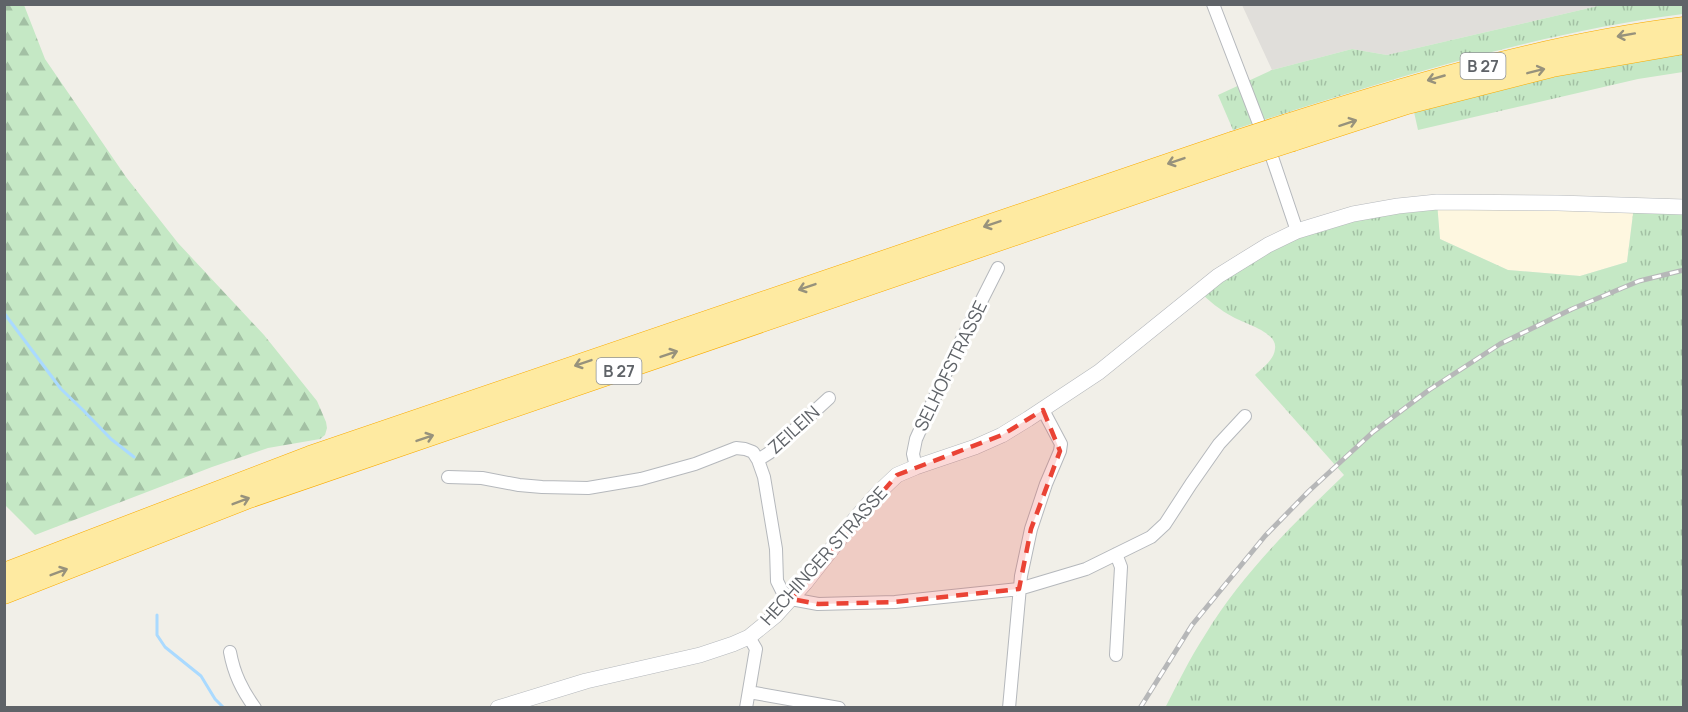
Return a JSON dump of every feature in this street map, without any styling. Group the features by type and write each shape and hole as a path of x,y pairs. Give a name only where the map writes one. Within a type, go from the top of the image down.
{"highway":[{"name":"B 27","path":"4,573 310,456 1234,151 1453,73 1606,38 1683,27"},
{"name":"B 27","path":"1290,132 1552,67 1683,44"},
{"name":"B 27","path":"4,594 249,498 1234,151"}],"street":[{"path":"1213,4 1269,150 1297,231"},
{"name":"HECHINGER STRASSE","path":"498,708 586,681 700,655 749,637 776,616 856,518 897,475 1002,435 1043,410 1099,372 1199,291 1240,262 1297,231 1353,214 1437,202 1683,207"},
{"name":"SELHOFSTRASSE","path":"916,467 913,454 916,439 953,357 998,268"},
{"name":"ZEILEIN","path":"758,460 769,453 830,398"},
{"path":"1009,708 1019,590 1031,529 1061,444 1043,410"},
{"path":"448,477 482,478 542,487 588,488 641,479 705,461 736,448 746,449 753,452 764,477 776,549 777,581 782,591 802,602 818,604 895,603 1019,590 1086,569 1151,537 1161,530 1219,444 1245,416"},
{"path":"1116,554 1121,567 1116,655"},
{"path":"746,708 756,649 749,637"},
{"path":"230,652 232,666 240,685 255,708"},
{"path":"749,692 839,708"}],"highlighted area":[{"path":"1043,410 1060,451 1031,529 1019,589 895,602 818,604 791,599 897,475 1002,435"}],"shaded area":[{"path":"1242,5 1602,5 1387,55 1352,49 1272,70"},
{"path":"1437,202 1634,206 1627,262 1580,276 1508,270 1440,239"}],"green space":[{"path":"4,5 24,5 45,59 126,177 178,243 264,335 317,401 327,428 325,435 320,439 268,448 35,535 4,504"},
{"path":"1602,5 1683,5 1683,14 1569,34 1512,47 1400,77 1233,130 1218,95 1272,70 1352,49 1387,55"},
{"path":"1683,53 1683,72 1638,79 1418,130 1414,112 1560,75"},
{"path":"1437,202 1440,239 1508,270 1580,276 1627,262 1634,206 1683,207 1683,707 1165,708 1200,644 1235,591 1287,531 1344,475 1255,375 1272,357 1275,343 1266,333 1238,320 1199,291 1297,231"}],"waterway":[{"path":"4,313 61,389 111,439 134,457"},
{"path":"157,615 157,635 165,647 201,676 215,699 224,708"}],"railway":[{"path":"1140,708 1192,625 1265,536 1309,491 1373,432 1429,390 1500,344 1572,309 1639,281 1684,270"}]}
